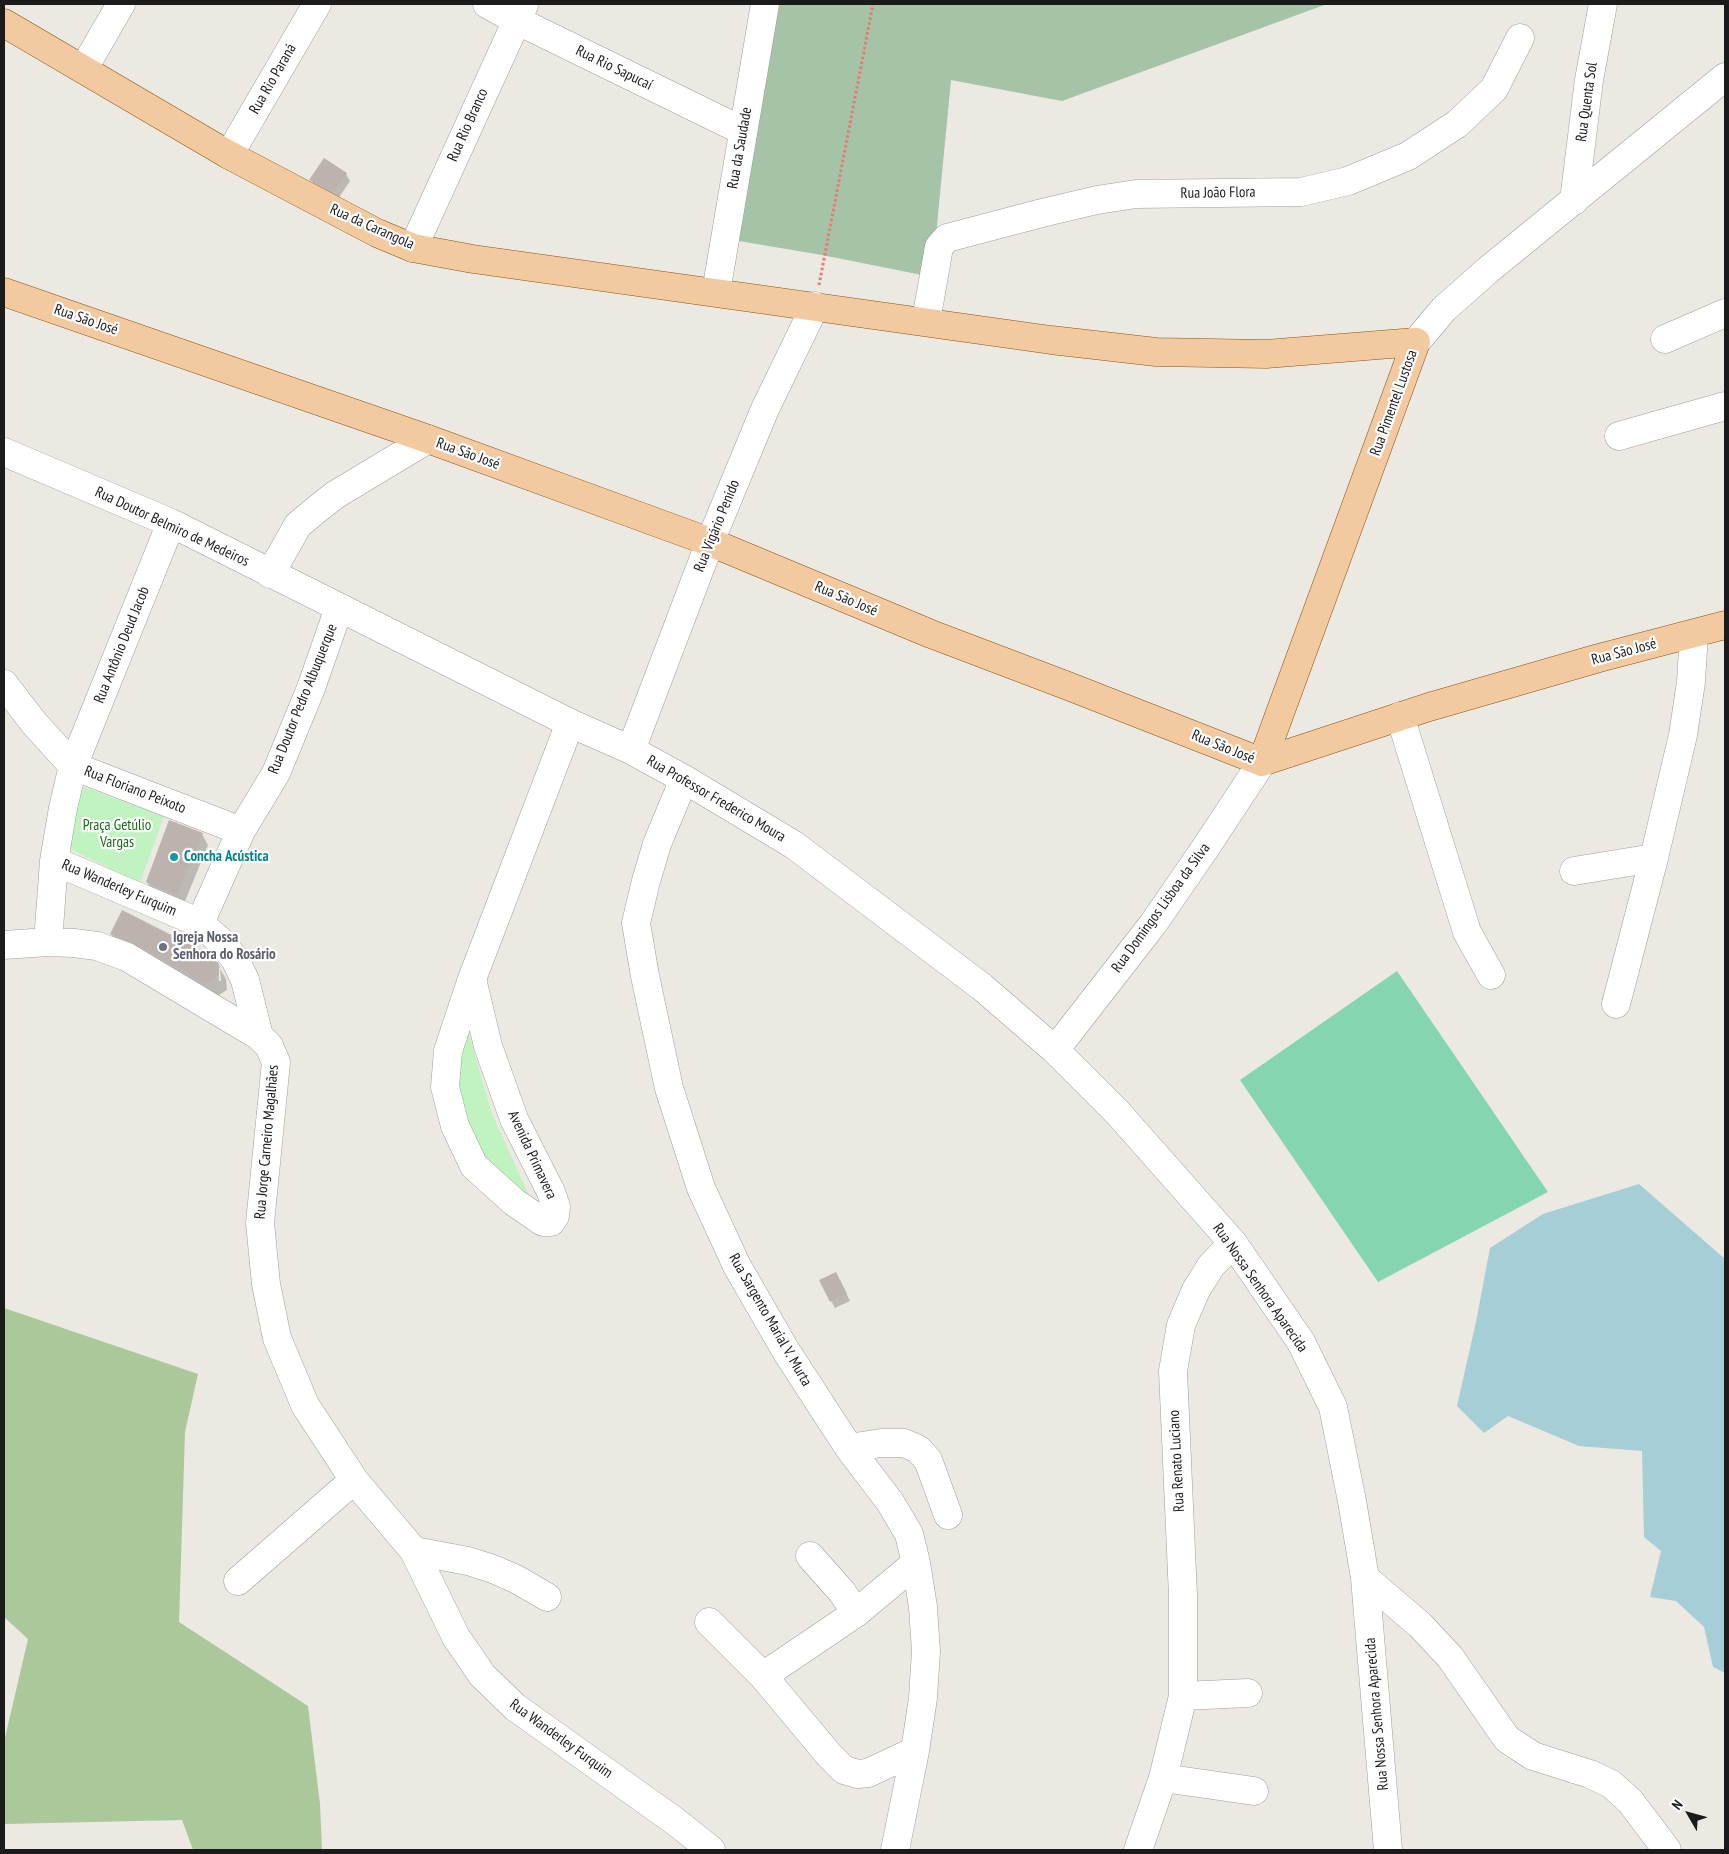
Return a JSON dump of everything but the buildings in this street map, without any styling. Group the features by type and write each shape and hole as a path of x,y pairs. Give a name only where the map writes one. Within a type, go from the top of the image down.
{"main road":[{"name":"Rua da Carangola","path":"4,22 229,155 377,233 413,248 473,259 815,306"},
{"name":"Rua São José","path":"4,292 428,439 710,542 931,634 1262,762 1400,716 1599,658 1725,625"},
{"path":"815,306 1051,340 1156,352 1266,354 1416,342"},
{"name":"Rua Pimentel Lustosa","path":"1262,762 1416,342"}],"street":[{"path":"84,68 121,4"},
{"name":"Rua Rio Paraná","path":"229,155 317,4"},
{"name":"Rua Rio Sapucaí","path":"486,4 520,12 743,131"},
{"name":"Rua da Saudade","path":"716,292 765,4"},
{"name":"Rua Quenta Sol","path":"1574,201 1588,80 1603,4"},
{"name":"Rua Rio Branco","path":"413,248 520,12"},
{"name":"Rua João Flora","path":"926,321 939,247 946,238 1097,200 1136,194 1300,192 1348,181 1408,156 1457,124 1494,89 1520,38"},
{"name":"Rua Pimentel Lustosa","path":"1416,342 1444,309 1488,270 1725,77"},
{"name":"Rua Vigário Penido","path":"630,750 710,542 765,409 815,306"},
{"path":"1665,339 1725,314"},
{"path":"1619,436 1725,406"},
{"path":"270,574 298,525 335,495 428,439"},
{"name":"Rua Doutor Belmiro de Medeiros","path":"4,452 171,523 339,608"},
{"name":"Rua Antônio Deud Jacob","path":"48,942 54,861 63,808 73,766 171,523"},
{"name":"Rua Professor Frederico Moura","path":"339,608 684,778 794,845 982,987 1055,1050"},
{"name":"Rua Doutor Pedro Albuquerque","path":"200,923 241,831 276,773 311,688 339,608"},
{"path":"1616,1004 1654,858 1682,735 1691,682 1694,634"},
{"name":"Rua Floriano Peixoto","path":"4,684 34,723 73,766 241,831"},
{"path":"1400,716 1467,932 1491,974"},
{"name":"Avenida Primavera","path":"472,979 488,1046 514,1119 551,1192 556,1207 555,1216 551,1222 543,1222 514,1202 474,1166 455,1126 445,1087 448,1051 472,979 570,723"},
{"name":"Rua Domingos Lisboa da Silva","path":"1055,1050 1153,924 1262,762"},
{"name":"Rua Sargento Marial V. Murta","path":"684,778 657,844 636,923 645,976 669,1088 700,1188 736,1266 786,1351 849,1448 890,1502 908,1534 916,1563 923,1607 926,1651 923,1698 915,1751 895,1850"},
{"path":"1574,871 1654,858"},
{"name":"Rua Wanderley Furquim","path":"54,861 200,923 220,940 235,959 245,980 259,1036"},
{"name":"Rua Jorge Carneiro Magalhães","path":"4,945 48,942 97,946 127,957 259,1036 269,1046 276,1062 260,1223 266,1284 277,1338 306,1405 354,1480"},
{"name":"Rua Nossa Senhora Aparecida","path":"1055,1050 1118,1113 1233,1244 1301,1342 1333,1408 1365,1578 1388,1850"},
{"name":"Rua Renato Luciano","path":"1138,1850 1163,1778 1183,1696 1183,1596 1173,1371 1180,1325 1196,1290 1211,1266 1233,1244"},
{"path":"849,1448 881,1443 904,1443 918,1449 928,1460 948,1516"},
{"path":"238,1581 354,1480"},
{"name":"Rua Wanderley Furquim","path":"354,1480 414,1551 456,1637 482,1675 515,1707 676,1822 711,1850"},
{"path":"414,1551 468,1561 516,1579 547,1597"},
{"path":"810,1556 842,1592 856,1613"},
{"path":"763,1676 856,1613 916,1563"},
{"path":"1365,1578 1420,1625 1450,1657 1507,1740 1534,1756 1590,1774 1611,1784 1630,1801 1667,1850"},
{"path":"709,1622 763,1676 829,1755 844,1770 858,1774 868,1773 915,1751"},
{"path":"1183,1696 1248,1693"},
{"path":"1163,1778 1254,1791"}],"path":[{"path":"815,306 873,4"}],"green space":[{"path":"769,4 1327,4 1062,101 951,80 932,277 822,255 727,239"},
{"name":"Praça Getúlio Vargas","path":"81,786 164,816 140,883 70,849"},
{"path":"1397,971 1548,1192 1378,1282 1240,1080"},
{"path":"467,1027 491,1111 536,1211 481,1166 447,1078"},
{"path":"4,1308 198,1374 185,1432 179,1622 308,1706 320,1804 322,1850 193,1850 182,1820 4,1824 4,1742 28,1639 4,1617"}],"water":[{"path":"1639,1184 1725,1259 1725,1673 1713,1667 1704,1627 1676,1601 1650,1597 1661,1551 1644,1537 1642,1451 1579,1446 1508,1416 1484,1433 1457,1406 1490,1248 1543,1214"}],"place":[{"name":"Concha Acústica","path":"174,857"},
{"name":"Igreja Nossa Senhora do Rosário","path":"163,947"}]}
